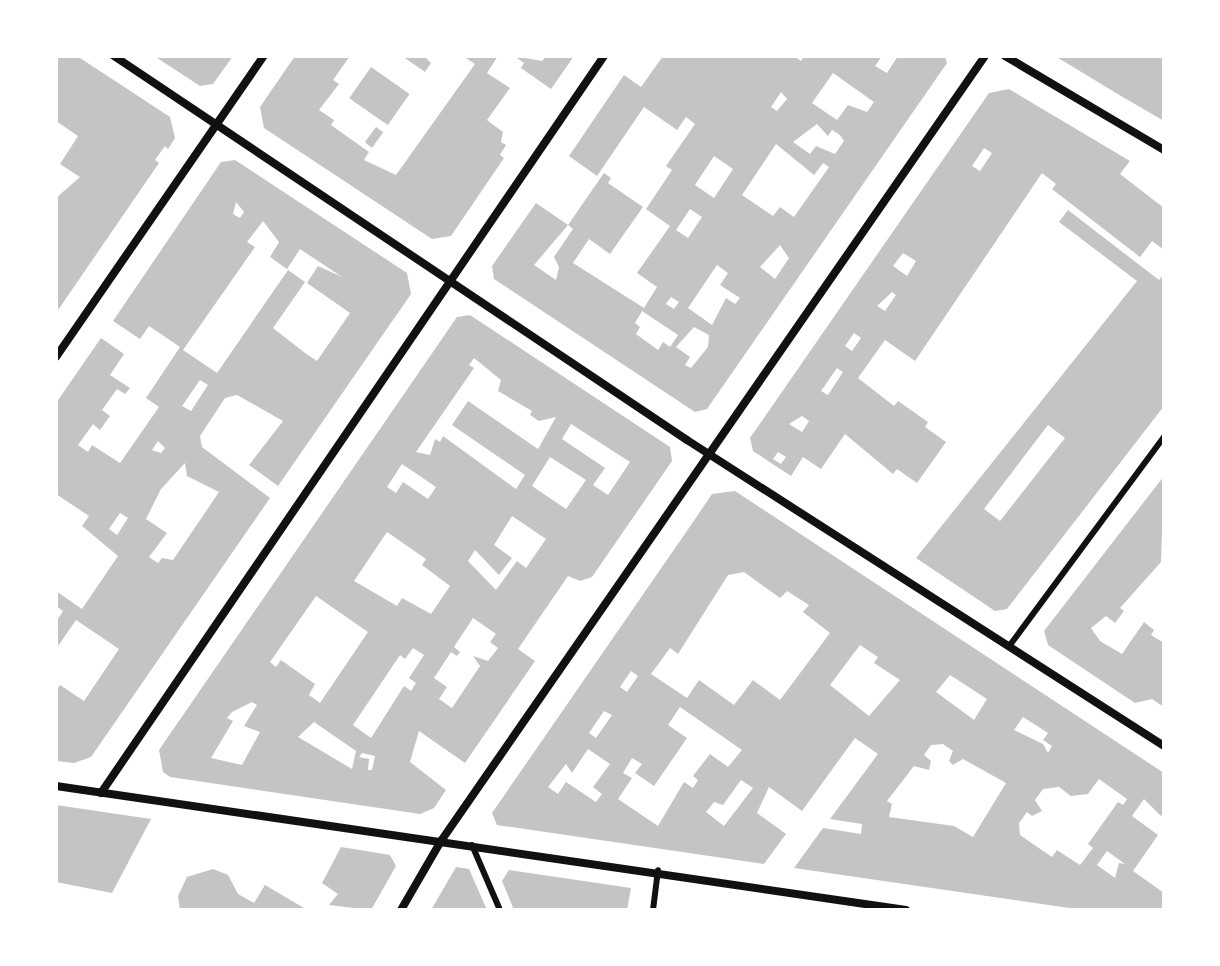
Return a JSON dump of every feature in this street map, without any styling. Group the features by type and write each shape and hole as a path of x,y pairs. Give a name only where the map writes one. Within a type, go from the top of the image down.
{"street":[{"path":"114,56 710,454 1164,746"},
{"path":"56,357 264,56"},
{"path":"101,793 604,56"},
{"path":"401,910 441,841 985,56"},
{"path":"1005,56 1164,150"},
{"path":"56,786 658,870 906,910"}],"lane":[{"path":"1010,645 1164,437"},
{"path":"472,845 500,910"},
{"path":"653,910 658,870"}],"building":[{"path":"56,56 77,56 170,117 175,138 155,160 159,163 56,313 56,198 80,177 60,164 78,136 56,121"},
{"path":"154,56 233,56 213,84 200,86"},
{"path":"295,56 350,56 333,80 339,84 319,110 334,120 331,125 369,152 364,160 396,175 475,64 463,56 498,56 487,73 510,88 487,120 503,132 501,142 506,145 500,155 504,158 451,236 432,239 264,128 260,107"},
{"path":"402,56 424,56 431,63 425,72"},
{"path":"514,56 542,61 546,56 574,56 551,89 521,68 524,63"},
{"path":"663,56 794,56 801,61 804,56 882,56 875,66 887,73 898,56 945,56 947,63 707,409 695,412 494,279 492,266 536,203 568,225 604,173 611,178 608,183 643,207 610,254 589,239 573,263 644,308 657,287 637,273 670,226 646,209 672,170 666,166 695,124 686,117 677,130 644,107 597,176 569,156 624,75 641,87","holes":["833,73 874,102 867,112 848,105 837,120 812,103","781,92 787,99 777,111 771,107","817,124 828,136 832,130 844,141 835,154 816,146 810,154 793,142","776,144 814,175 823,163 829,167 794,217 780,207 773,216 742,195","714,156 733,169 714,198 695,185","690,209 702,217 688,238 676,230","568,225 573,229 554,257 559,267 556,280 534,265","780,245 789,258 775,279 760,267","717,265 728,273 720,285 740,298 735,304 726,298 712,325 688,308","671,297 679,302 674,309 666,304","642,311 678,335 670,347 663,342 658,350 636,334 640,327 635,323","694,327 709,335 708,347 691,368 685,365 690,357 676,347"]},
{"path":"1055,56 1164,56 1164,121 1121,96"},
{"path":"371,67 410,94 388,125 349,98"},
{"path":"1009,89 1130,161 1120,174 1164,208 1164,250 1152,241 1140,257 1052,189 1056,184 1042,173 915,361 885,340 858,378 894,406 898,401 928,422 925,427 946,442 917,483 897,469 893,474 845,434 821,469 803,457 791,476 753,451 750,438 989,93","holes":["984,148 992,153 980,171 972,166","903,253 916,261 907,276 893,266","892,292 896,295 885,311 877,306","854,333 861,338 852,351 845,346","837,368 843,372 828,395 821,391","802,416 809,421 802,432 789,424","778,452 786,457 781,464 773,459"]},
{"path":"376,127 383,132 372,148 365,142"},
{"path":"235,160 407,273 411,294 278,486 249,465 283,421 237,395 225,398 200,436 202,447 270,498 91,757 74,763 56,761 56,691 60,685 84,701 119,649 76,620 56,649 56,622 63,611 56,606 56,591 82,609 118,556 82,526 89,516 56,494 56,403 101,338 124,354 110,375 130,388 125,394 117,389 102,410 110,416 100,430 93,424 78,445 88,452 92,445 120,463 159,407 146,398 180,347 149,326 140,339 113,321 221,162","holes":["236,202 244,212 240,218 233,214","263,221 279,242 270,257 287,269 300,249 342,277 318,266 307,283 350,313 317,361 305,353 273,328 305,282 288,270 217,373 183,350 255,247 247,242","200,380 208,385 191,411 182,406","158,441 165,448 161,453 152,450","185,463 187,476 219,492 173,560 162,558 158,563 149,557 167,533 146,519 161,489","120,513 128,518 117,535 109,529"]},
{"path":"1068,210 1159,280 1164,274 1164,406 1007,609 995,611 916,558 1137,281 1059,222","holes":["1048,425 1065,438 1000,521 984,509"]},
{"path":"470,315 670,447 672,461 592,577 580,581 568,576 518,649 535,661 465,763 419,731 410,762 446,790 434,808 420,814 170,777 163,772 159,750 457,317","holes":["474,358 501,380 498,391 532,411 530,415 539,421 556,417 538,449 468,401 452,425 525,475 516,489 443,436 440,442 435,439 430,455 416,452 474,368 469,365","571,424 630,462 608,495 593,485 605,468 562,439","550,457 586,480 566,509 532,486","402,464 436,487 428,499 403,482 396,493 387,487","512,516 546,539 526,568 517,561 496,590 468,561 475,550 499,575 512,558 494,545","387,532 426,559 422,565 450,586 431,614 402,598 397,606 354,581","316,596 368,632 320,703 309,695 315,684 281,660 276,667 270,662","473,618 496,634 490,642 498,648 488,661 473,656 480,666 452,708 439,699 447,687 434,678 451,652 457,656 460,652 454,647","413,648 424,655 409,678 416,683 411,691 404,686 371,738 353,725 400,655 405,659","252,702 257,705 244,726 260,732 242,765 211,758 233,721 227,718","314,722 356,751 352,769 298,737","362,753 375,756 372,770 368,770 369,759 359,757"]},
{"path":"1164,476 1161,562 1120,608 1124,611 1115,623 1106,616 1091,628 1100,641 1122,654 1144,622 1154,630 1151,635 1164,643 1164,707 1152,699 1135,703 1048,645 1044,631"},
{"path":"735,491 1164,773 1164,813 1161,816 1144,799 1132,816 1158,835 1133,871 1164,893 1164,910 1083,910 794,868 823,828 861,834 862,824 830,819 878,754 855,738 802,811 769,787 757,813 786,834 764,864 497,825 492,813 712,494","holes":["744,572 780,598 787,591 809,605 803,612 830,633 780,700 753,680 734,705 699,680 687,698 651,674 670,648 678,654 728,575","860,645 878,657 874,663 900,680 869,716 830,685","631,671 638,676 627,692 620,687","950,675 987,699 974,720 936,692","680,707 742,750 728,767 710,754 693,776 698,780 693,788 684,782 658,826 618,799 632,778 623,773 632,758 642,764 635,773 654,786 687,738 668,725","604,711 612,715 596,738 589,733","1023,717 1048,733 1043,740 1052,746 1048,753 1043,744 1014,730","943,744 953,751 949,761 953,765 963,759 1006,783 973,837 954,826 889,817 892,804 887,801 914,766 929,770 931,761 924,755 931,745","588,749 610,764 593,787 602,794 596,802 566,782 558,794 548,787 566,764 572,773","1099,779 1127,799 1123,805 1118,802 1088,844 1093,848 1080,865 1057,850 1052,857 1020,835 1019,823 1027,812 1032,816 1042,811 1035,800 1043,789 1059,787 1071,796 1088,794","741,780 753,788 724,826 706,812 714,802 723,805","1107,851 1125,864 1119,863 1115,878 1097,865"]},
{"path":"56,805 151,819 112,893 56,882"},
{"path":"341,847 390,855 396,866 371,910 329,905 338,894 322,883"},
{"path":"456,867 469,869 487,910 431,910"},
{"path":"213,869 228,875 238,894 254,903 265,885 304,908 180,910 178,896 187,877"},
{"path":"509,870 631,888 627,910 514,910 502,881"}]}
